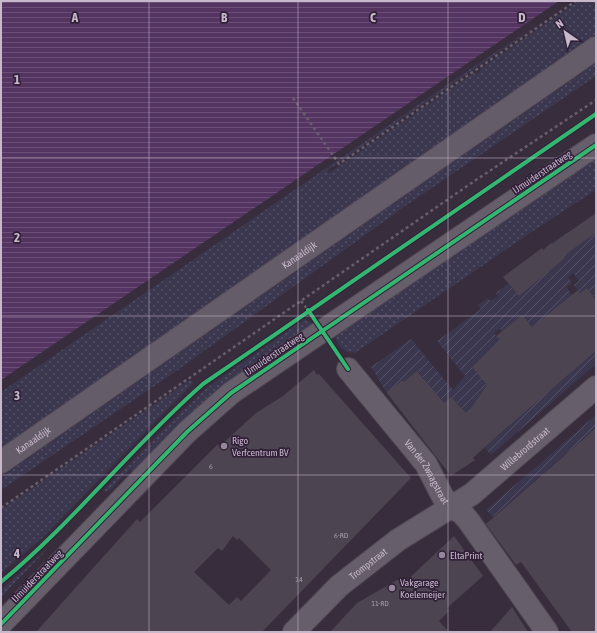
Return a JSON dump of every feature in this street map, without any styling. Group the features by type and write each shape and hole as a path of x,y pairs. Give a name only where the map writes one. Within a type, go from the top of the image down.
{"main road":[{"name":"Kanaaldijk","path":"1,462 596,48"}],"street":[{"name":"IJmuiderstraatweg","path":"1,624 203,416 231,393 596,145"},
{"name":"Van der Zwaagstraat","path":"348,369 426,464 437,487 452,508 461,512 468,520 547,632"},
{"name":"Willebrordstraat","path":"452,508 472,494 596,387"},
{"name":"Trompstraat","path":"294,632 339,586 356,572 398,540 452,508"}],"path":[{"path":"293,98 339,164 576,1"},
{"path":"1,508 472,182 596,100"},
{"path":"301,301 322,331"},
{"path":"301,315 314,306"}],"shaded area":[{"path":"1,1 559,1 1,380"},
{"path":"579,1 596,1 596,34 1,448 1,392 476,65 545,20 328,170 329,173 474,73 476,74 480,72 479,70"},
{"path":"596,63 596,76 404,207 175,372 1,490 1,477"},
{"path":"596,158 596,190 536,229 355,353 347,352 339,346 335,336 378,304"},
{"path":"572,230 581,243 596,233 596,299 587,288 580,293 574,285 579,281 573,273 568,277 572,283 566,287 589,317 583,322 596,339 596,346 578,325 572,330 555,309 544,318 561,339 550,348 530,324 524,328 516,320 509,326 516,335 518,333 530,347 524,352 554,387 596,351 596,364 491,455 484,447 509,426 481,394 477,399 487,409 473,421 451,397 445,402 476,438 466,446 461,440 457,443 439,421 449,412 441,403 430,414 415,394 427,383 418,371 407,380 409,383 407,385 402,380 387,393 371,367 411,339 453,390 465,376 437,341 481,309 478,305 488,298 491,301 498,296 496,293 508,284 516,293 527,284 530,287 564,258 551,243","holes":["500,329 551,389 539,399 522,378 528,373 494,333","486,357 510,384 516,378 536,401 511,423 491,401 496,395 472,367"]},
{"path":"305,319 313,324 134,473 130,469 109,491 103,491 176,417 208,387"},
{"path":"190,380 193,383 42,538 1,573 1,510"},
{"path":"596,415 596,431 591,435 590,433 546,471 584,516 571,526 550,502 557,496 539,477 493,517 486,510"},
{"path":"537,513 557,535 571,526 596,561 596,591 595,589 581,598 577,591 554,607 551,604 583,580 573,568 580,563 574,554 583,548 571,531 565,535 568,541 548,556 541,547 543,546 524,525"},
{"path":"48,548 1,597 1,590"}],"building":[{"path":"596,213 596,233 563,256 565,258 519,296 503,277 542,248 543,250"},
{"path":"587,288 596,300 596,351 497,436 473,458 475,460 451,476 387,393 402,380 404,382 417,371 444,403 451,397 467,414 487,385 472,367 500,340 496,336 522,315 532,327 578,290 580,293"},
{"path":"314,370 411,478 262,632 36,632 137,519 140,522 218,444 220,446 256,413 283,396","holes":["233,536 237,540 239,538 271,570 241,601 237,597 229,605 194,572 218,548 222,551"]},
{"path":"596,428 596,632 572,632 521,562 516,565 486,524"},
{"path":"454,536 483,576 447,608 449,611 439,621 449,632 330,632 357,603 399,579 403,584"},
{"path":"512,607 528,632 490,632"}],"cycle path":[{"path":"1,582 28,559 152,433 203,384 596,114"},
{"path":"1,624 187,432 231,393 596,145"},
{"path":"308,310 348,369"}],"place":[{"name":"Rigo Verfcentrum BV","path":"224,446"},
{"name":"EltaPrint","path":"442,555"},
{"name":"Vakgarage Koelemeijer","path":"392,588"}]}
